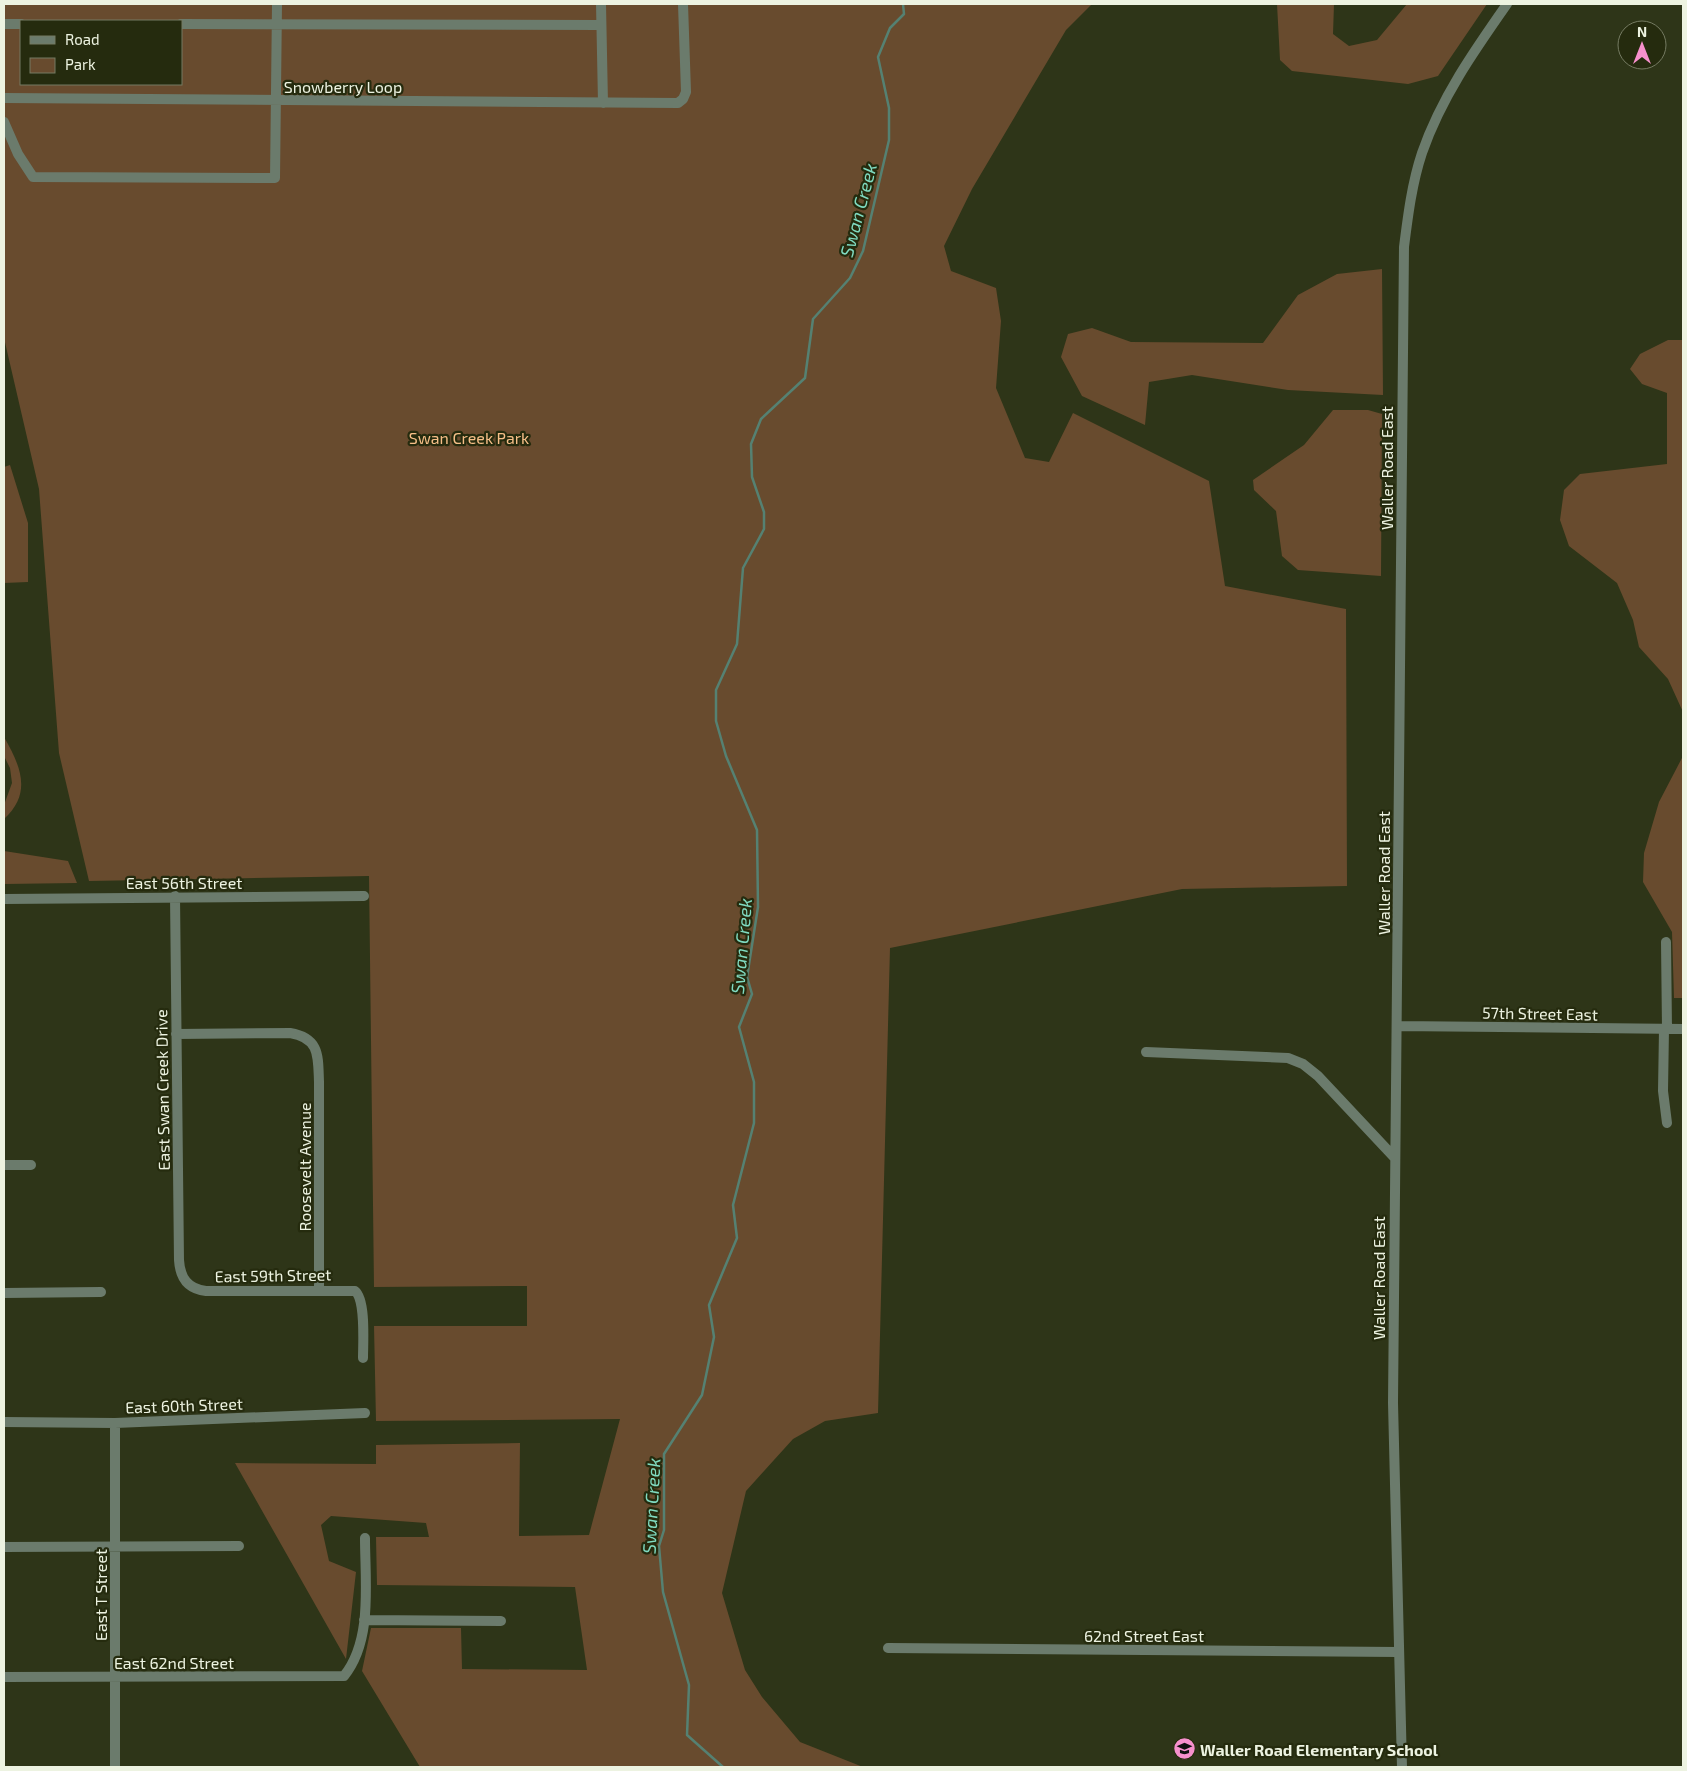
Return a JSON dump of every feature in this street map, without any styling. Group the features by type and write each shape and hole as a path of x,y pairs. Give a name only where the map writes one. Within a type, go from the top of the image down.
{"street":[{"path":"4,98 276,100 277,4"},
{"path":"601,4 603,102"},
{"name":"Snowberry Loop","path":"4,122 18,154 33,177 275,178 276,100 678,103 683,99 686,92 683,4"},
{"name":"Waller Road East","path":"1402,1767 1392,1403 1397,1026 1402,290 1405,240 1412,192 1428,136 1455,81 1507,4"},
{"path":"4,24 20,24"},
{"path":"182,24 601,25"},
{"name":"East 56th Street","path":"4,899 174,896 229,898 364,896"},
{"name":"East Swan Creek Drive","path":"174,896 180,1264 186,1283"},
{"path":"1666,942 1666,1029 1662,1050 1663,1091 1667,1123"},
{"name":"57th Street East","path":"1397,1026 1683,1029"},
{"name":"Roosevelt Avenue","path":"176,1034 290,1033 304,1036 313,1044 317,1058 319,1082 319,1290"},
{"path":"1146,1052 1288,1058 1296,1061 1318,1076 1394,1157"},
{"path":"4,1166 31,1166"},
{"name":"East 59th Street","path":"186,1283 194,1289 206,1291 353,1290 360,1296 363,1358"},
{"path":"4,1293 101,1292"},
{"name":"East 60th Street","path":"4,1422 115,1423 365,1412"},
{"name":"East T Street","path":"114,1767 115,1423"},
{"path":"365,1538 364,1620 501,1620"},
{"path":"4,1547 239,1546"},
{"name":"East 62nd Street","path":"4,1677 344,1676 354,1663 360,1648 364,1620"},
{"name":"62nd Street East","path":"888,1648 1398,1652"}],"green space":[{"name":"Swan Creek Park","path":"4,4 1092,4 1066,30 972,189 944,246 951,271 996,288 1001,321 996,388 1025,458 1049,462 1073,413 1209,481 1225,586 1346,609 1347,886 1182,889 890,948 878,1413 825,1421 793,1439 746,1491 722,1593 745,1670 762,1697 800,1742 863,1767 420,1767 362,1671 371,1628 461,1628 462,1669 587,1670 575,1587 377,1585 376,1537 429,1537 426,1523 331,1516 321,1525 329,1561 356,1572 346,1659 235,1463 376,1464 376,1445 520,1443 519,1536 589,1535 620,1419 376,1421 374,1326 527,1326 527,1286 374,1287 369,876 89,881 59,753 39,489 4,338"},
{"path":"1277,4 1334,4 1333,34 1349,46 1377,40 1407,4 1487,4 1438,76 1408,84 1292,71 1280,60"},
{"path":"1382,269 1383,395 1288,390 1192,375 1149,382 1145,425 1082,396 1061,357 1068,334 1092,328 1131,342 1263,343 1298,295 1337,274"},
{"path":"1668,340 1683,340 1683,712 1668,679 1639,647 1633,620 1617,583 1569,546 1560,520 1564,490 1580,474 1667,464 1667,393 1642,384 1630,369 1640,354"},
{"path":"1333,410 1368,410 1382,414 1381,576 1298,570 1282,556 1276,511 1254,490 1253,480 1304,445"},
{"path":"10,465 28,523 28,582 4,583 4,467"},
{"path":"4,737 19,768 21,789 13,809 4,819 4,805 12,783 10,768 4,756"},
{"path":"1683,756 1683,998 1674,998 1672,932 1643,882 1644,853 1659,802"},
{"path":"4,851 68,861 77,883 4,884"}],"waterway":[{"name":"Swan Creek","path":"723,1767 687,1735 689,1685 663,1592 659,1546 664,1530 664,1454 702,1395 714,1337 709,1305 737,1238 733,1205 754,1123 754,1082 739,1027 752,994 747,977 758,907 757,830 726,756 716,721 716,690 737,644 743,568 764,529 764,512 752,477 751,444 761,419 805,378 813,319 850,278 863,251 889,140 889,108 878,57 890,28 904,14 903,4"}],"place":[{"name":"Waller Road Elementary School","path":"1184,1749"}]}
